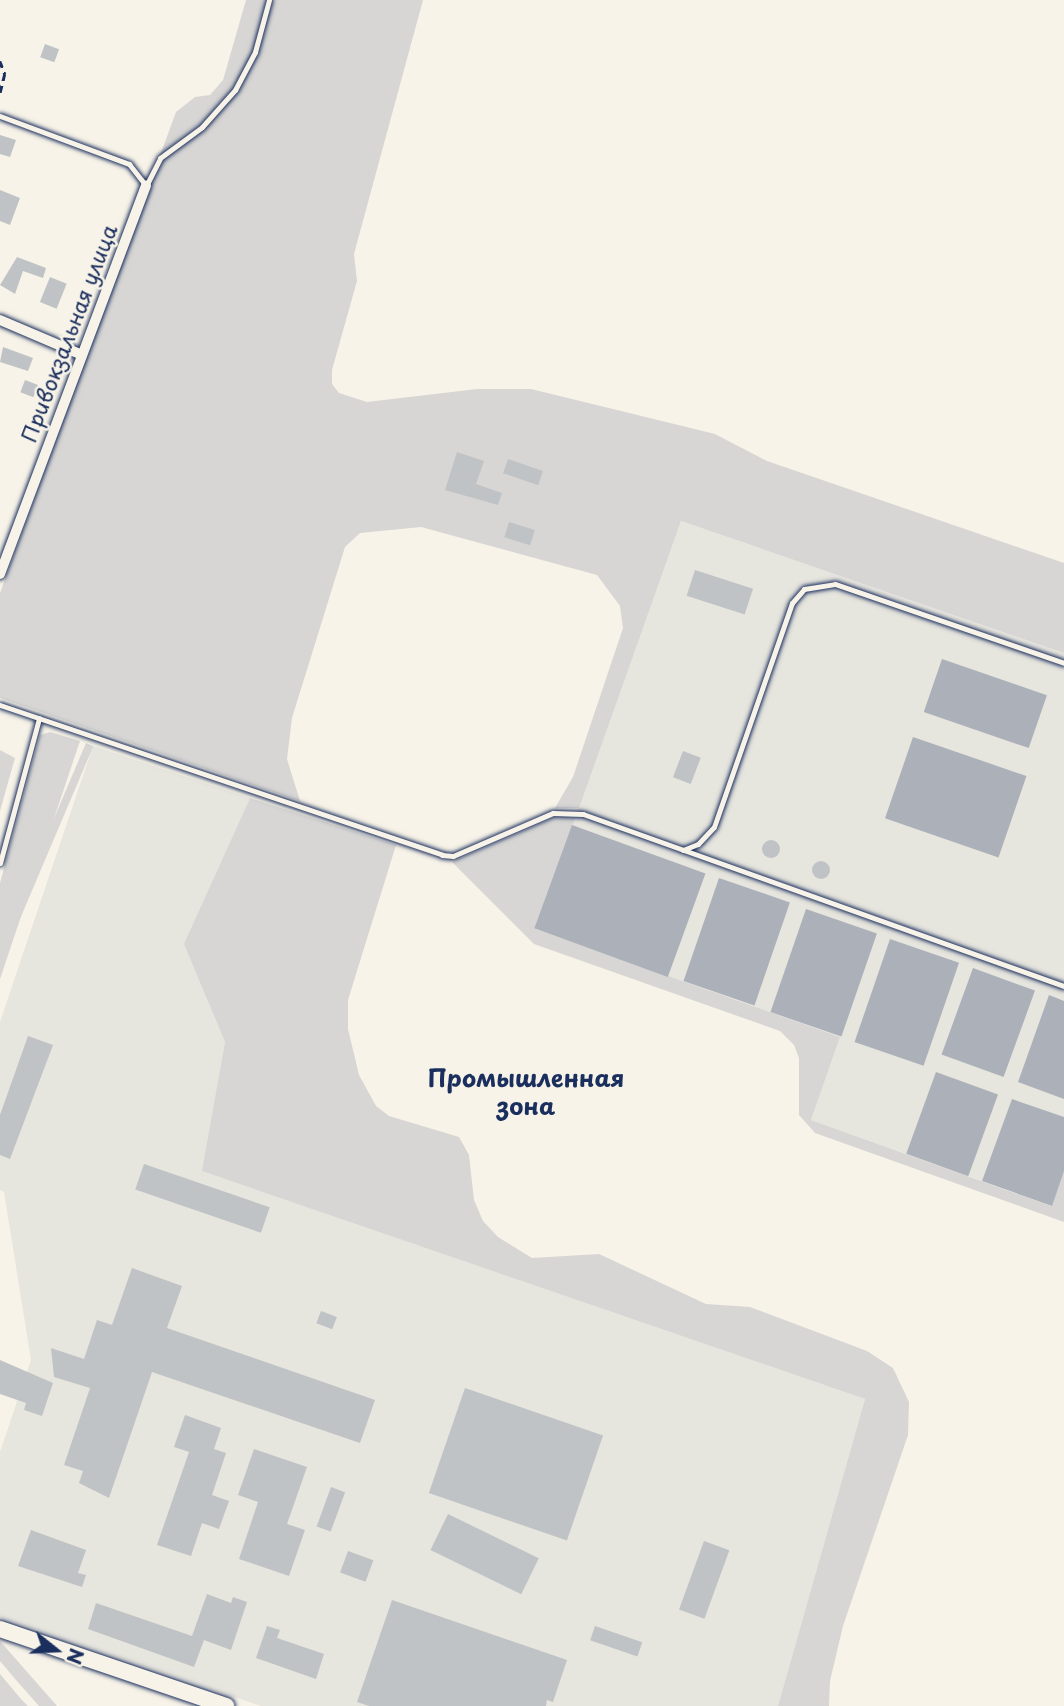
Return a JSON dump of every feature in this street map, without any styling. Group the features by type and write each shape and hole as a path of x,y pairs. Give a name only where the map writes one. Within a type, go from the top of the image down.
{"main road":[{"path":"0,1629 226,1706"}],"street":[{"name":"Привокзальная улица","path":"0,574 146,186"},
{"path":"0,320 82,355"}],"lane":[{"path":"0,116 129,164 146,186 160,158 202,127 236,90 255,52 269,0"},
{"path":"683,850 698,844 714,827 792,603 804,589 835,584 1064,663"},
{"path":"0,705 442,855 453,856 553,813 566,812 683,850 1064,986"},
{"path":"0,863 39,718"}],"path":[{"path":"0,61 5,74 0,94"}],"shaded area":[{"path":"246,0 423,0 354,254 357,281 332,370 332,384 339,393 367,402 477,389 531,389 715,434 767,461 1064,563 1064,653 681,521 579,808 555,808 573,777 623,628 620,606 597,575 421,527 360,533 345,547 292,718 287,759 300,801 0,698 0,593 176,112 195,97 210,95 223,80"},
{"path":"681,521 1064,653 1064,1171 1052,1206 811,1120 840,1037 535,929"},
{"path":"942,659 1047,695 1029,748 924,712"},
{"path":"50,732 80,741 0,979 0,883 40,735"},
{"path":"913,737 1026,776 998,857 885,818"},
{"path":"86,743 93,746 0,966 0,946"},
{"path":"93,746 250,798 185,944 225,1042 203,1171 865,1399 778,1706 261,1706 0,1617 0,1452 31,1360 4,1192 0,1190 0,1022"},
{"path":"0,750 15,758 0,811"},
{"path":"250,798 396,845 348,1000 348,1029 359,1075 376,1106 389,1116 459,1137 469,1155 474,1200 483,1221 498,1237 532,1258 599,1254 706,1304 750,1307 867,1351 893,1368 909,1402 908,1435 843,1626 830,1681 829,1706 778,1706 865,1399 202,1171 225,1042 184,944"},
{"path":"558,816 575,818 536,929 840,1037 811,1120 1051,1206 1064,1171 1064,1222 815,1133 799,1115 799,1058 794,1045 780,1031 534,944 452,862"},
{"path":"572,825 705,874 668,977 534,928"},
{"path":"719,878 790,902 754,1005 684,981"},
{"path":"806,909 877,933 841,1036 771,1012"},
{"path":"890,939 959,963 924,1066 855,1042"},
{"path":"973,968 1035,991 1004,1077 942,1054"},
{"path":"1049,995 1064,1001 1064,1099 1018,1082"},
{"path":"936,1072 998,1095 968,1176 906,1154"},
{"path":"1012,1099 1064,1117 1064,1171 1052,1206 982,1181"},
{"path":"0,1641 57,1706 39,1706 16,1680 0,1661"},
{"path":"0,1674 21,1699 28,1706 0,1706"}],"building":[{"path":"45,44 59,49 54,62 40,57"},
{"path":"0,135 16,140 10,157 0,154"},
{"path":"0,190 20,198 10,225 0,221"},
{"path":"17,257 46,268 43,278 23,271 15,294 0,285"},
{"path":"50,277 67,284 57,309 40,302"},
{"path":"3,347 33,358 28,371 0,362"},
{"path":"25,380 38,385 33,397 20,392"},
{"path":"457,452 484,461 476,484 502,493 498,505 445,490"},
{"path":"508,459 543,471 538,485 503,473"},
{"path":"509,522 535,530 530,545 504,537"},
{"path":"695,570 753,589 745,615 687,596"},
{"path":"683,751 701,758 691,784 673,777"},
{"path":"771,840 777,843 780,849 777,855 771,858 765,855 762,849 765,843"},
{"path":"821,861 827,864 830,870 827,876 821,879 815,876 812,870 815,864"},
{"path":"28,1036 53,1045 10,1159 0,1155 0,1115"},
{"path":"144,1164 270,1207 261,1233 135,1190"},
{"path":"132,1268 182,1286 167,1328 375,1400 360,1443 152,1372 109,1498 79,1483 83,1471 64,1465 90,1388 54,1377 51,1348 84,1359 97,1320 112,1325"},
{"path":"321,1311 337,1317 332,1329 316,1323"},
{"path":"0,1360 53,1383 42,1416 24,1410 26,1403 0,1394"},
{"path":"465,1388 603,1436 567,1540 429,1493"},
{"path":"185,1415 221,1428 214,1449 226,1453 212,1495 229,1501 219,1529 202,1523 191,1556 157,1545 189,1452 174,1447"},
{"path":"254,1449 307,1467 287,1524 305,1530 289,1576 239,1559 258,1502 238,1495"},
{"path":"331,1487 345,1492 331,1532 317,1526"},
{"path":"448,1514 539,1558 521,1594 430,1550"},
{"path":"31,1530 86,1550 78,1573 86,1575 82,1587 18,1566"},
{"path":"704,1541 729,1550 704,1619 679,1610"},
{"path":"348,1551 373,1560 366,1582 340,1573"},
{"path":"207,1594 231,1603 233,1597 247,1602 231,1650 204,1640 194,1667 88,1629 96,1603 192,1636"},
{"path":"392,1600 567,1660 553,1702 547,1700 546,1706 369,1706 357,1702"},
{"path":"267,1626 280,1630 277,1638 324,1654 316,1679 256,1658"},
{"path":"595,1626 642,1642 637,1656 590,1640"}],"district":[{"name":"Промышленная зона","path":"526,1092"}]}
